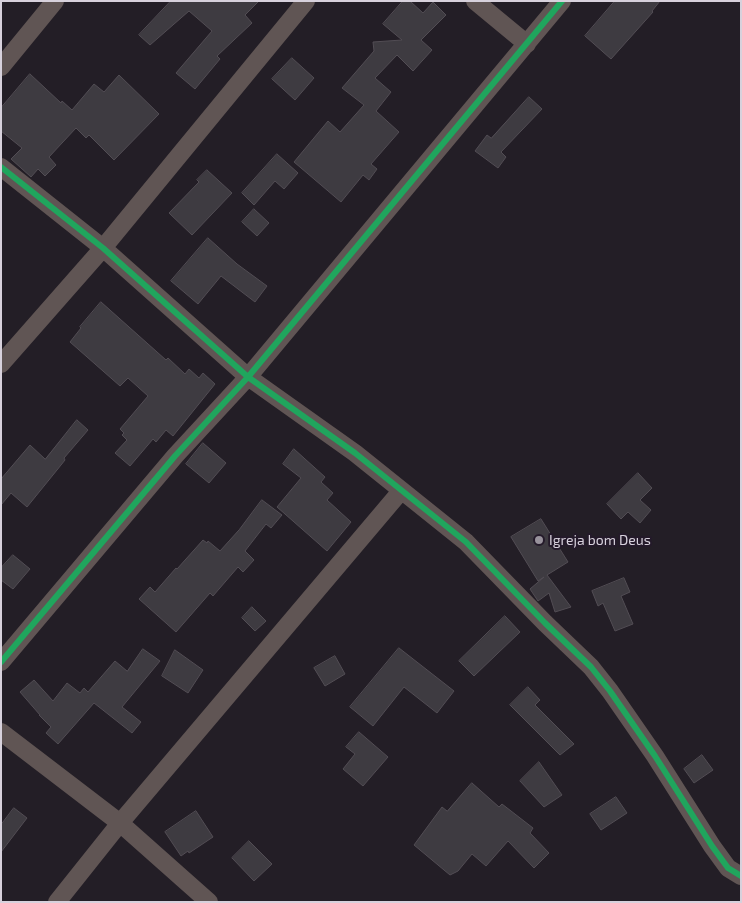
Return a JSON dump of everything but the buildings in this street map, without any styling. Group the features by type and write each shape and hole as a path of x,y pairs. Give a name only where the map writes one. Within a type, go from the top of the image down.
{"street":[{"path":"1,67 55,1"},
{"path":"1,364 102,248 306,1"},
{"path":"475,1 527,44"},
{"path":"1,662 175,456 248,377 562,1"},
{"path":"1,167 102,248 248,377 355,453 466,542 591,667 655,756 712,846 728,868 741,876"},
{"path":"57,902 120,823 401,491"},
{"path":"1,732 120,823 209,902"}],"cycle path":[{"path":"1,662 175,456 248,377 562,1"},
{"path":"1,167 103,248 248,377 355,453 466,542 591,667 655,756 712,846 728,868 741,876"}],"place":[{"name":"Igreja bom Deus","path":"539,540"}]}
